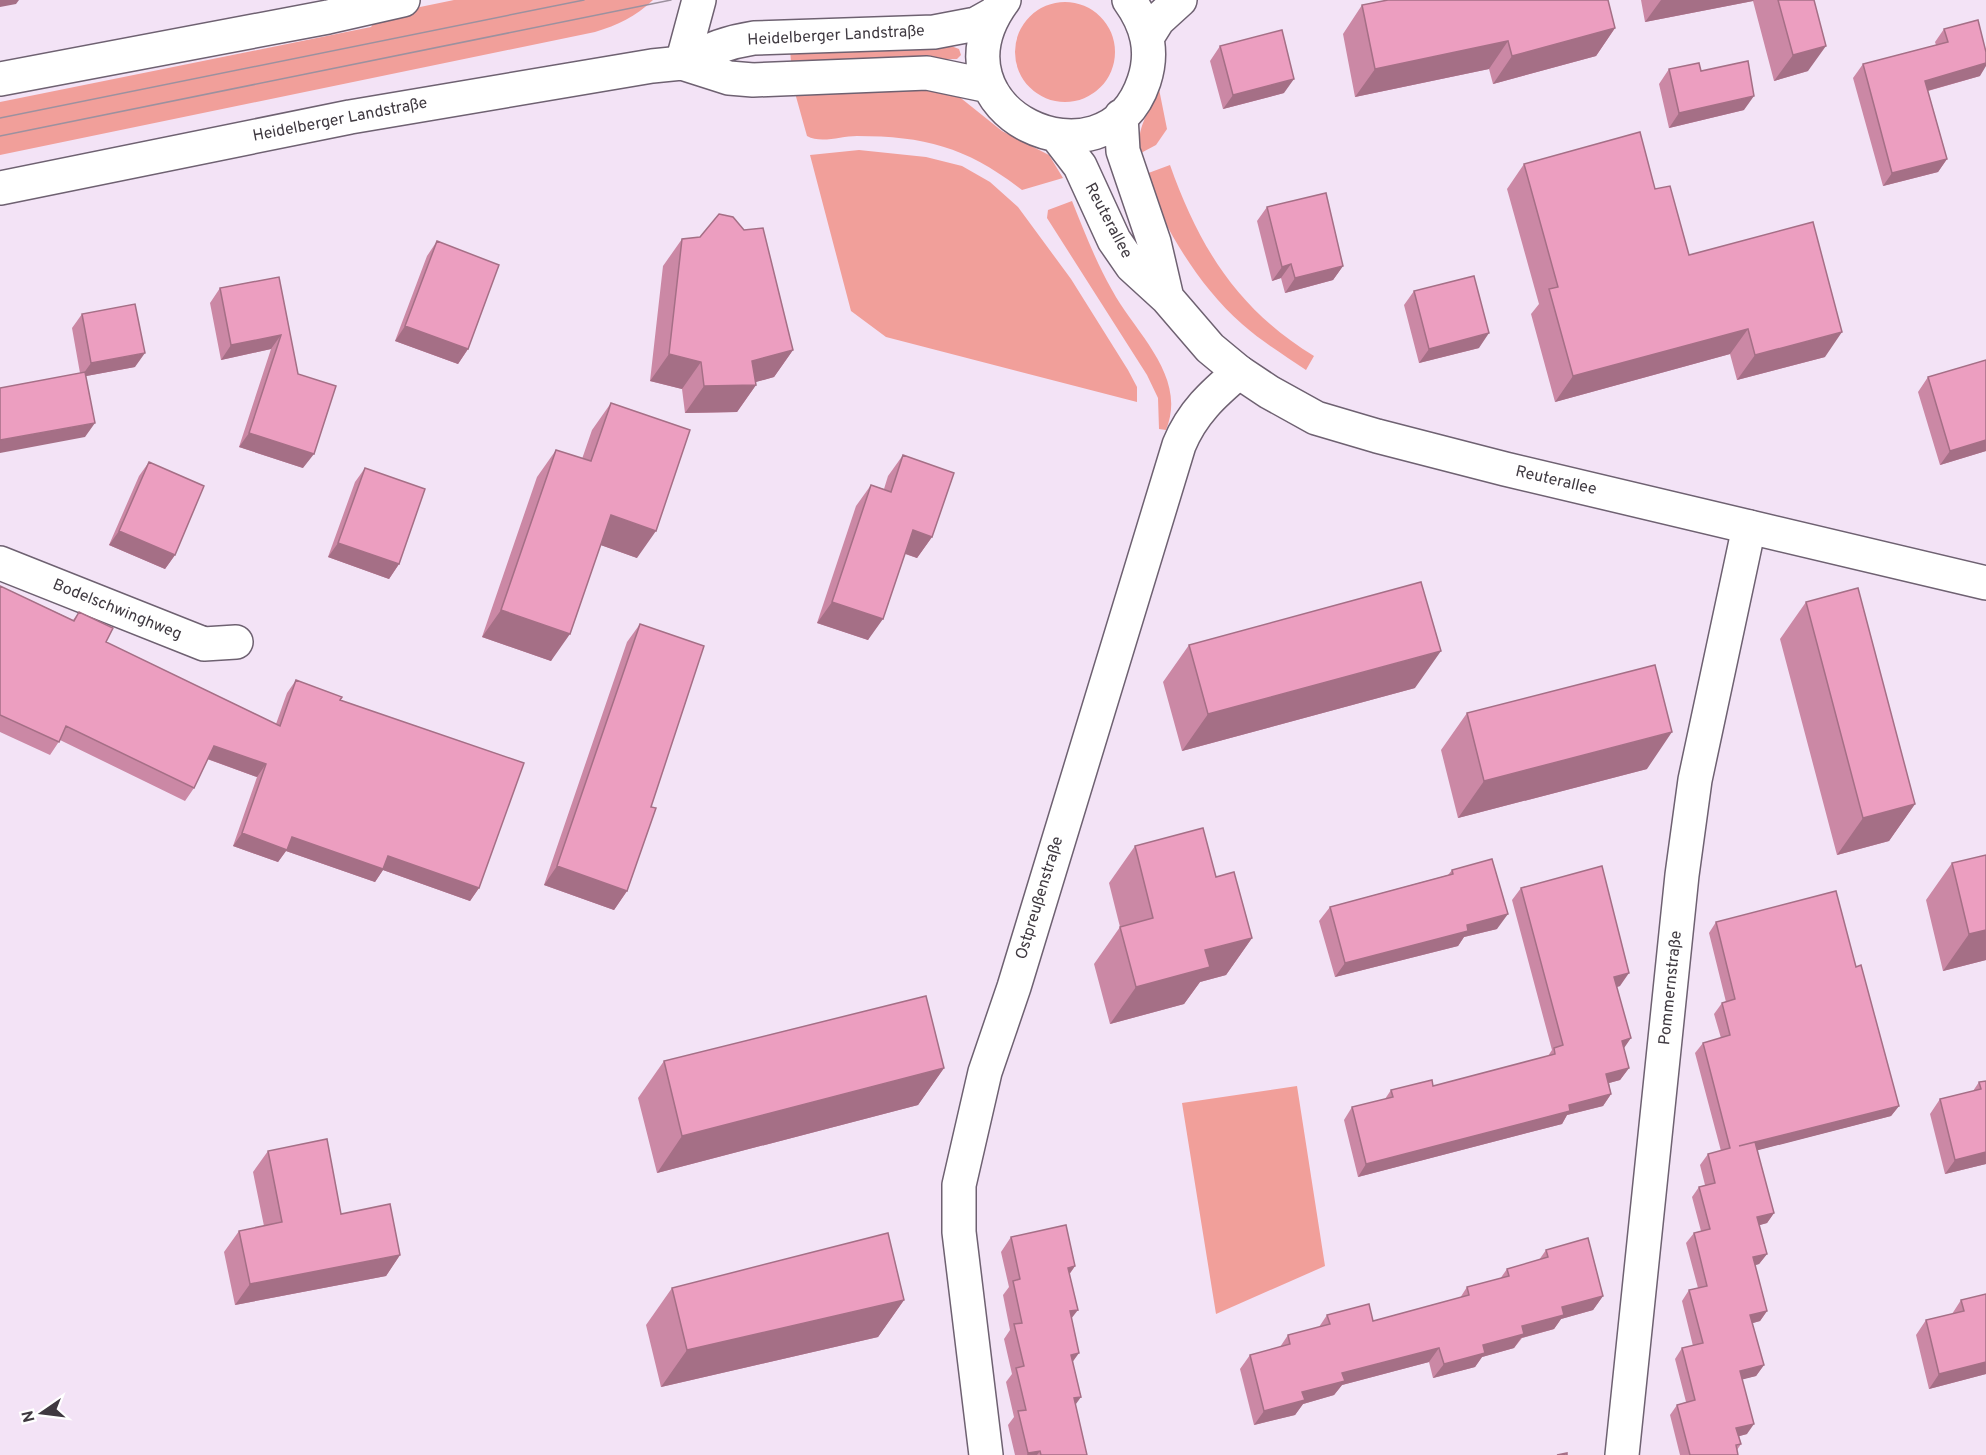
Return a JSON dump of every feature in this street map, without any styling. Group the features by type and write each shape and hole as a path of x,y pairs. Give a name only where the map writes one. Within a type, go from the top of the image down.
{"street":[{"path":"0,79 328,17 403,0"},
{"path":"682,63 699,0"},
{"path":"998,8 983,50 989,86 1001,105 1017,121 1035,132 1058,136 1080,136 1102,129 1121,116 1133,102 1142,86 1148,69 1148,36 1139,14 1129,0"},
{"path":"1148,36 1158,20 1180,0"},
{"name":"Heidelberger Landstraße","path":"0,188 350,117 604,73 682,63 727,42 754,38 933,32 976,24 998,8"},
{"name":"Heidelberger Landstraße","path":"682,63 729,78 753,80 927,73 989,86"},
{"name":"Reuterallee","path":"1121,116 1123,151 1154,242 1167,298"},
{"name":"Reuterallee","path":"1058,136 1080,166 1114,240 1132,266 1167,298 1210,348 1239,372 1316,418 1339,426 1986,584"},
{"name":"Ostpreußenstraße","path":"986,1455 959,1232 959,1185 985,1072 1014,987 1179,445 1193,416 1204,401 1239,372"},
{"name":"Pommernstraße","path":"1622,1455 1682,875 1695,780 1749,526"},
{"name":"Bodelschwinghweg","path":"0,563 204,644 236,642"}],"shaded area":[{"path":"454,0 653,0 626,20 595,32 0,155 0,102 371,27 379,16"},
{"path":"1065,2 1084,6 1100,17 1111,33 1115,52 1111,71 1100,87 1084,98 1065,102 1046,98 1030,87 1019,71 1015,52 1019,33 1030,17 1046,6"},
{"path":"951,46 959,49 961,55 957,59 791,62 790,49"},
{"path":"1159,89 1167,129 1156,145 1139,154 1141,128"},
{"path":"937,90 957,95 1002,131 1049,155 1063,178 1022,190 964,154 925,142 857,136 825,140 813,138 807,136 795,93"},
{"path":"859,150 926,157 962,166 990,182 1018,207 1071,279 1128,370 1137,387 1137,402 886,337 851,311 810,155"},
{"path":"1170,165 1194,223 1224,274 1264,318 1287,338 1314,356 1306,370 1242,324 1211,292 1184,255 1143,175"},
{"path":"1072,201 1106,279 1165,373 1170,391 1171,410 1166,430 1159,429 1158,398 1147,375 1047,218 1048,210"},
{"path":"1297,1086 1325,1266 1216,1314 1182,1103"}],"building":[{"path":"1388,0 1608,0 1615,28 1512,56 1508,41 1375,69 1362,5"},
{"path":"1778,0 1814,0 1826,46 1793,55"},
{"path":"1978,20 1986,52 1986,63 1925,81 1947,159 1892,173 1863,64 1948,42 1944,29"},
{"path":"1282,30 1294,79 1233,95 1220,46"},
{"path":"1748,61 1754,96 1679,113 1669,69 1699,63 1701,71"},
{"path":"1640,132 1655,189 1670,186 1689,255 1813,222 1842,332 1755,355 1748,329 1573,376 1549,289 1558,287 1524,164"},
{"path":"1326,193 1343,266 1295,278 1291,264 1282,267 1267,207"},
{"path":"719,214 733,217 744,230 763,228 793,350 752,361 756,385 704,386 701,362 669,354 682,239 700,237"},
{"path":"437,241 499,265 468,349 405,326"},
{"path":"1474,276 1489,333 1429,349 1414,291"},
{"path":"279,277 298,374 336,386 314,454 249,433 281,335 231,345 220,288"},
{"path":"135,304 145,353 91,363 82,314"},
{"path":"1986,360 1986,440 1950,451 1928,377"},
{"path":"85,372 95,423 0,440 0,388"},
{"path":"611,403 690,430 656,531 611,515 570,634 501,610 556,450 591,461"},
{"path":"903,455 954,473 932,537 913,530 883,619 832,602 871,485 891,492"},
{"path":"149,462 204,486 175,555 119,531"},
{"path":"365,468 425,489 399,564 338,543"},
{"path":"1421,582 1441,651 1208,714 1189,645"},
{"path":"0,586 74,621 79,612 113,628 106,642 280,726 296,680 342,697 340,700 524,763 479,888 388,856 383,869 292,837 287,850 242,833 266,764 214,746 194,788 66,726 59,742 0,715"},
{"path":"1858,588 1915,804 1863,818 1806,602"},
{"path":"640,624 704,646 651,807 656,808 627,891 557,866"},
{"path":"1655,665 1672,732 1484,781 1467,713"},
{"path":"1203,828 1216,877 1234,872 1252,938 1205,950 1210,967 1136,987 1120,927 1153,918 1135,846"},
{"path":"1986,855 1986,930 1969,934 1952,863"},
{"path":"1492,859 1508,914 1467,925 1468,931 1345,963 1330,907 1453,874 1452,870"},
{"path":"1602,866 1629,973 1614,977 1631,1038 1622,1041 1629,1068 1606,1074 1611,1094 1569,1105 1570,1111 1366,1164 1352,1107 1393,1097 1391,1090 1432,1080 1433,1086 1555,1054 1554,1048 1563,1045 1521,888"},
{"path":"1836,891 1856,967 1861,965 1899,1106 1755,1142 1774,1213 1757,1217 1767,1254 1753,1257 1767,1311 1750,1315 1764,1365 1740,1371 1754,1424 1736,1428 1741,1444 1736,1445 1738,1455 1690,1455 1677,1405 1695,1400 1682,1348 1703,1343 1689,1290 1707,1286 1694,1233 1710,1229 1699,1187 1715,1183 1708,1154 1730,1148 1703,1043 1730,1035 1722,1003 1735,999 1716,922"},
{"path":"926,996 944,1068 682,1136 664,1061"},
{"path":"1986,1081 1986,1152 1955,1160 1940,1099 1981,1089 1979,1082"},
{"path":"327,1139 341,1214 390,1204 400,1255 250,1284 239,1231 282,1222 268,1151"},
{"path":"1066,1225 1075,1266 1068,1268 1078,1310 1070,1311 1079,1353 1071,1355 1081,1397 1074,1398 1087,1455 1041,1455 1040,1451 1028,1453 1018,1411 1026,1410 1016,1368 1024,1366 1014,1324 1022,1323 1013,1281 1020,1279 1011,1237"},
{"path":"888,1233 904,1300 687,1350 672,1288"},
{"path":"1588,1238 1603,1296 1562,1307 1564,1315 1522,1326 1524,1334 1483,1345 1485,1353 1444,1364 1439,1348 1342,1373 1345,1381 1302,1392 1305,1400 1264,1411 1250,1355 1290,1344 1288,1335 1330,1324 1327,1315 1369,1304 1373,1321 1469,1295 1467,1287 1509,1276 1507,1269 1548,1257 1546,1250"},
{"path":"1986,1294 1986,1362 1939,1374 1926,1320 1964,1311 1961,1300"}],"tram line":[{"path":"0,118 584,0"},
{"path":"0,136 671,0"}]}
